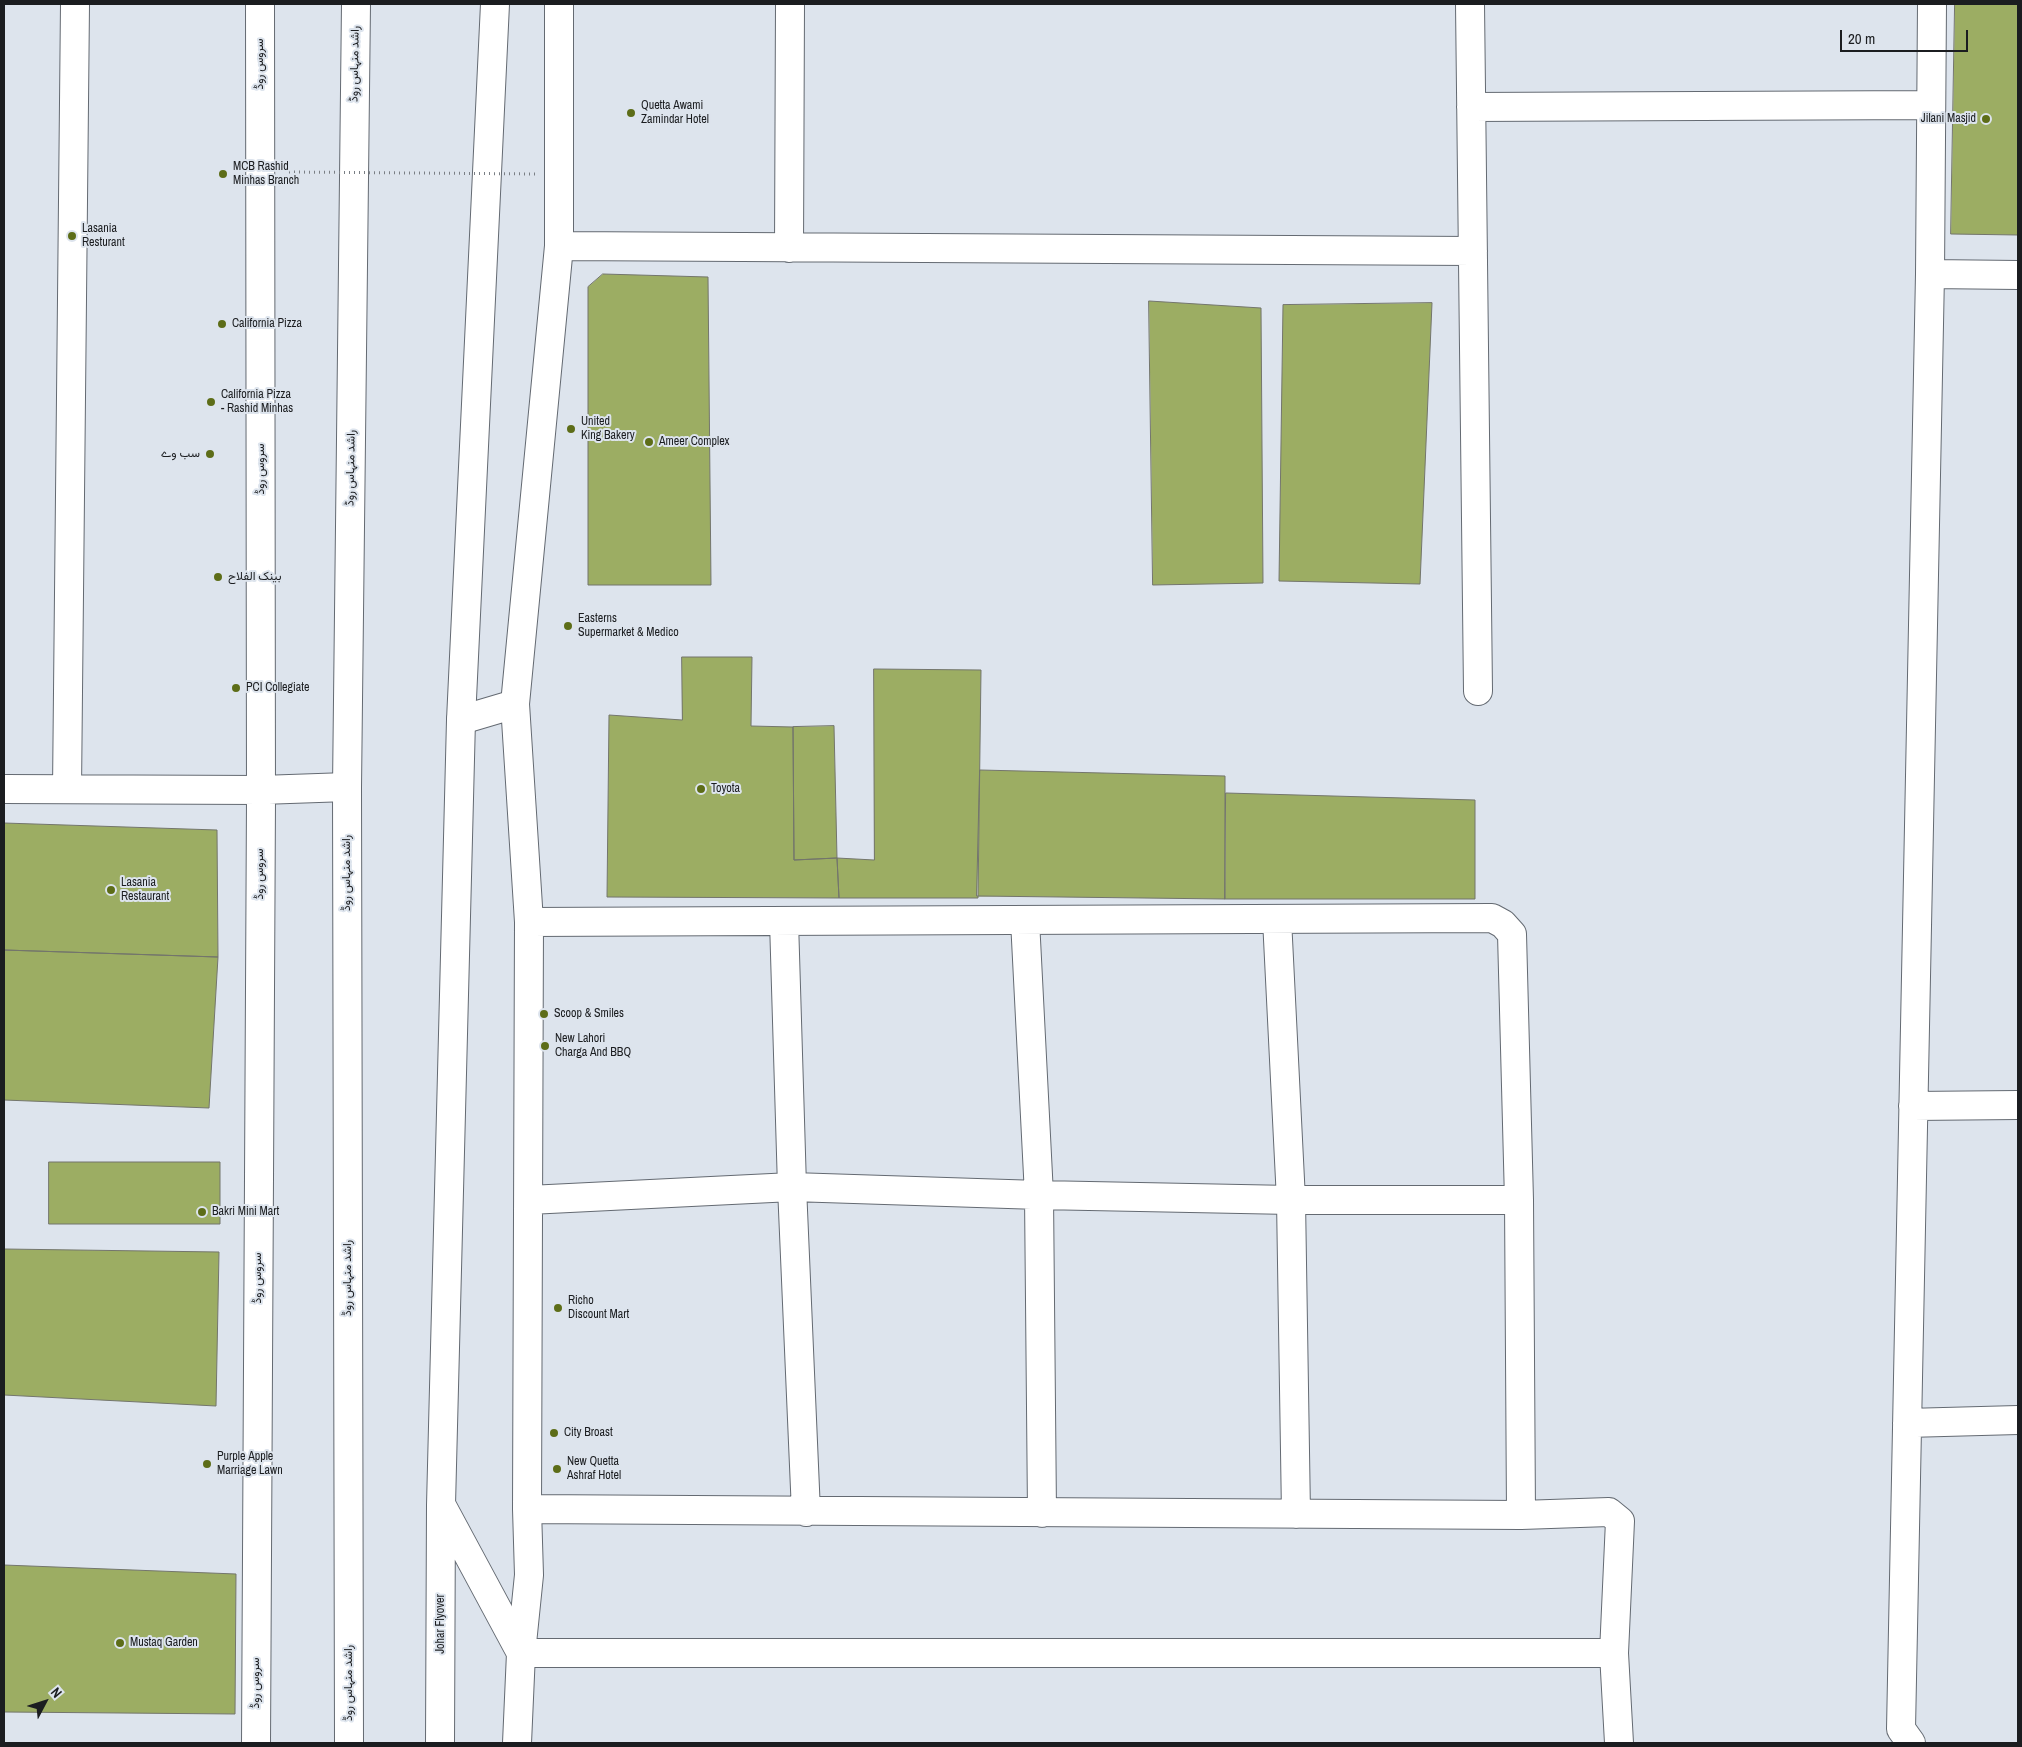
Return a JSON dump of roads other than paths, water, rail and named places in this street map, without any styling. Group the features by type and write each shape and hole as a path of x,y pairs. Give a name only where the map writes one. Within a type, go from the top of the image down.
{"street":[{"path":"67,790 75,4"},
{"name":"سروس روڈ","path":"256,1743 261,790 260,4"},
{"name":"راشد منہاس روڈ","path":"349,1743 347,787 356,4"},
{"path":"495,4 461,720 441,1505 520,1653"},
{"path":"517,1743 520,1653 529,1575 527,1509 529,922 516,704 559,246 559,4"},
{"path":"789,248 790,4"},
{"path":"1470,4 1478,691"},
{"path":"1911,1743 1901,1729 1930,274 1932,4"},
{"path":"1471,107 1931,105"},
{"path":"559,246 1473,251"},
{"path":"1930,274 2018,275"},
{"path":"461,720 516,704"},
{"path":"4,789 261,790 347,787"},
{"path":"529,922 1492,918 1503,924 1512,934 1519,1200 1520,1515"},
{"path":"1277,919 1290,1200 1296,1514"},
{"path":"1025,920 1039,1195 1042,1513"},
{"path":"784,921 792,1187 806,1512"},
{"path":"1913,1106 2018,1105"},
{"path":"529,1200 792,1187 1039,1195 1290,1200 1519,1200"},
{"path":"1908,1423 2018,1420"},
{"name":"Johar Flyover","path":"440,1743 441,1505"},
{"path":"527,1509 1520,1515 1609,1512 1620,1521 1614,1653 1619,1743"},
{"path":"520,1653 1614,1653"}],"place":[{"name":"Quetta Awami Zamindar Hotel","path":"631,113"},
{"name":"Jilani Masjid","path":"1986,119"},
{"name":"MCB Rashid Minhas Branch","path":"223,174"},
{"name":"Lasania Resturant","path":"72,236"},
{"name":"California Pizza","path":"222,324"},
{"name":"California Pizza - Rashid Minhas","path":"211,402"},
{"name":"United King Bakery","path":"571,429"},
{"name":"Ameer Complex","path":"649,442"},
{"name":"سب وے","path":"210,454"},
{"name":"بینک الفلاح","path":"218,577"},
{"name":"Easterns Supermarket & Medico","path":"568,626"},
{"name":"PCI Collegiate","path":"236,688"},
{"name":"Toyota","path":"701,789"},
{"name":"Lasania Restaurant","path":"111,890"},
{"name":"Scoop & Smiles","path":"544,1014"},
{"name":"New Lahori Charga And BBQ","path":"545,1046"},
{"name":"Bakri Mini Mart","path":"202,1212"},
{"name":"Richo Discount Mart","path":"558,1308"},
{"name":"City Broast","path":"554,1433"},
{"name":"Purple Apple Marriage Lawn","path":"207,1464"},
{"name":"New Quetta Ashraf Hotel","path":"557,1469"},
{"name":"Mustaq Garden","path":"120,1643"}]}
